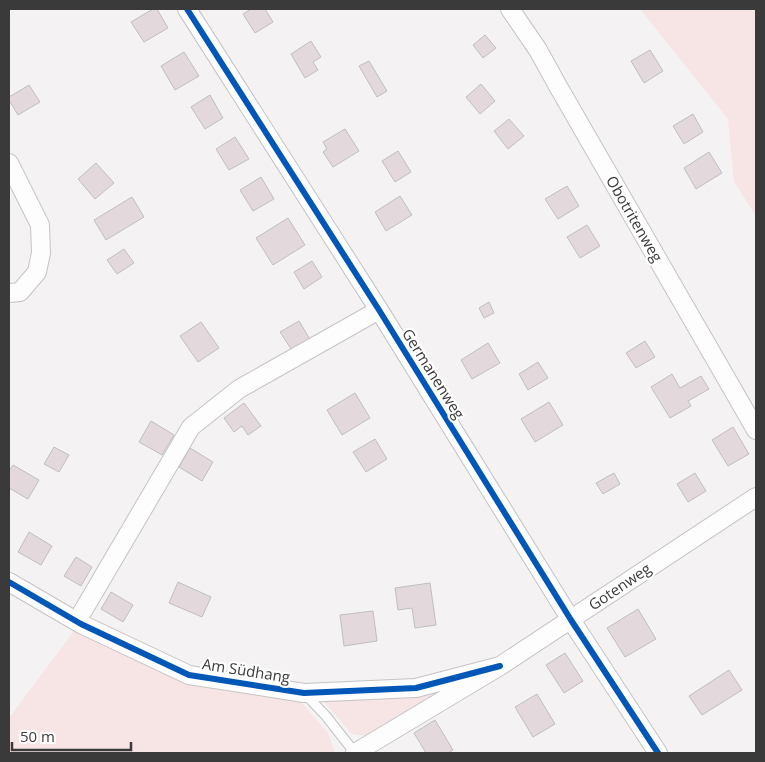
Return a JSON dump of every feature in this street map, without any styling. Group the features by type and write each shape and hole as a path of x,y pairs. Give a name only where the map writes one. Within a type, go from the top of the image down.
{"street":[{"name":"Germanenweg","path":"187,9 379,310 571,620 658,753"},
{"name":"Obotritenweg","path":"510,9 538,50 756,430"},
{"path":"9,163 40,225 41,253 37,272 20,292 9,293"},
{"path":"77,621 191,427 239,389 379,310"},
{"name":"Gotenweg","path":"355,753 500,666 756,497"},
{"name":"Am Südhang","path":"9,582 77,621 189,675 304,693 416,688 500,666"}],"lane":[{"path":"304,693 326,716 355,753"}],"shaded area":[{"path":"640,9 756,9 756,216 734,182 728,119"},
{"path":"74,631 186,684 298,699 328,733 335,753 9,753 9,718"},
{"path":"460,683 367,736 352,734 320,697"}],"building":[{"path":"153,9 157,9 168,28 144,42 131,22"},
{"path":"251,9 265,9 273,22 255,33 243,14"},
{"path":"485,35 496,48 483,58 473,45"},
{"path":"311,41 321,57 313,62 318,70 305,78 291,54"},
{"path":"650,50 663,71 644,83 631,61"},
{"path":"184,52 199,76 175,90 161,66"},
{"path":"369,61 387,91 377,97 359,66"},
{"path":"481,84 495,101 480,114 466,97"},
{"path":"29,85 40,102 18,115 9,97"},
{"path":"210,95 223,118 205,129 191,107"},
{"path":"693,114 703,132 684,144 673,126"},
{"path":"509,119 524,136 508,149 494,131"},
{"path":"345,129 359,151 333,167 323,152 327,149 323,142"},
{"path":"235,137 249,159 229,170 216,149"},
{"path":"398,151 411,172 395,182 382,161"},
{"path":"709,152 722,173 696,189 684,168"},
{"path":"96,163 114,183 95,199 78,179"},
{"path":"261,177 274,199 253,211 240,190"},
{"path":"567,186 579,206 558,219 545,199"},
{"path":"400,196 412,215 386,231 375,212"},
{"path":"132,197 144,217 106,240 94,220"},
{"path":"288,218 305,245 273,265 256,238"},
{"path":"587,225 600,246 580,258 567,237"},
{"path":"124,249 134,263 117,274 107,260"},
{"path":"312,261 322,277 304,289 294,272"},
{"path":"489,302 494,313 484,318 479,308"},
{"path":"299,321 311,341 293,352 280,332"},
{"path":"201,322 219,348 198,362 180,336"},
{"path":"645,341 655,357 636,368 626,353"},
{"path":"488,343 500,363 472,379 461,360"},
{"path":"538,362 548,378 528,390 519,374"},
{"path":"672,374 680,388 701,376 709,389 688,401 691,406 670,418 651,387"},
{"path":"355,393 370,418 342,435 327,410"},
{"path":"549,402 563,425 535,442 521,419"},
{"path":"244,403 261,426 248,435 242,426 234,432 224,418"},
{"path":"151,421 174,435 162,455 139,442"},
{"path":"733,427 749,454 728,466 712,440"},
{"path":"375,439 387,459 366,472 353,452"},
{"path":"54,447 69,455 59,472 44,464"},
{"path":"190,448 213,462 202,481 179,467"},
{"path":"13,465 39,480 28,499 9,488 9,471"},
{"path":"614,473 620,484 603,494 596,483"},
{"path":"695,473 706,491 688,502 677,484"},
{"path":"29,532 52,546 41,565 18,552"},
{"path":"76,557 92,567 81,586 64,576"},
{"path":"178,582 211,597 202,617 169,603"},
{"path":"430,583 436,625 415,628 412,608 398,610 395,588"},
{"path":"111,592 133,605 123,622 101,609"},
{"path":"638,609 656,639 625,657 607,628"},
{"path":"373,611 377,641 344,646 340,615"},
{"path":"565,653 583,681 564,693 546,665"},
{"path":"729,670 742,690 702,715 689,696"},
{"path":"537,694 555,724 533,737 515,707"},
{"path":"435,720 453,750 448,753 426,753 414,733"}],"cycle path":[{"path":"187,9 379,310 571,620 658,753"},
{"path":"9,582 81,624 189,675 304,693 416,688 500,666"}]}
